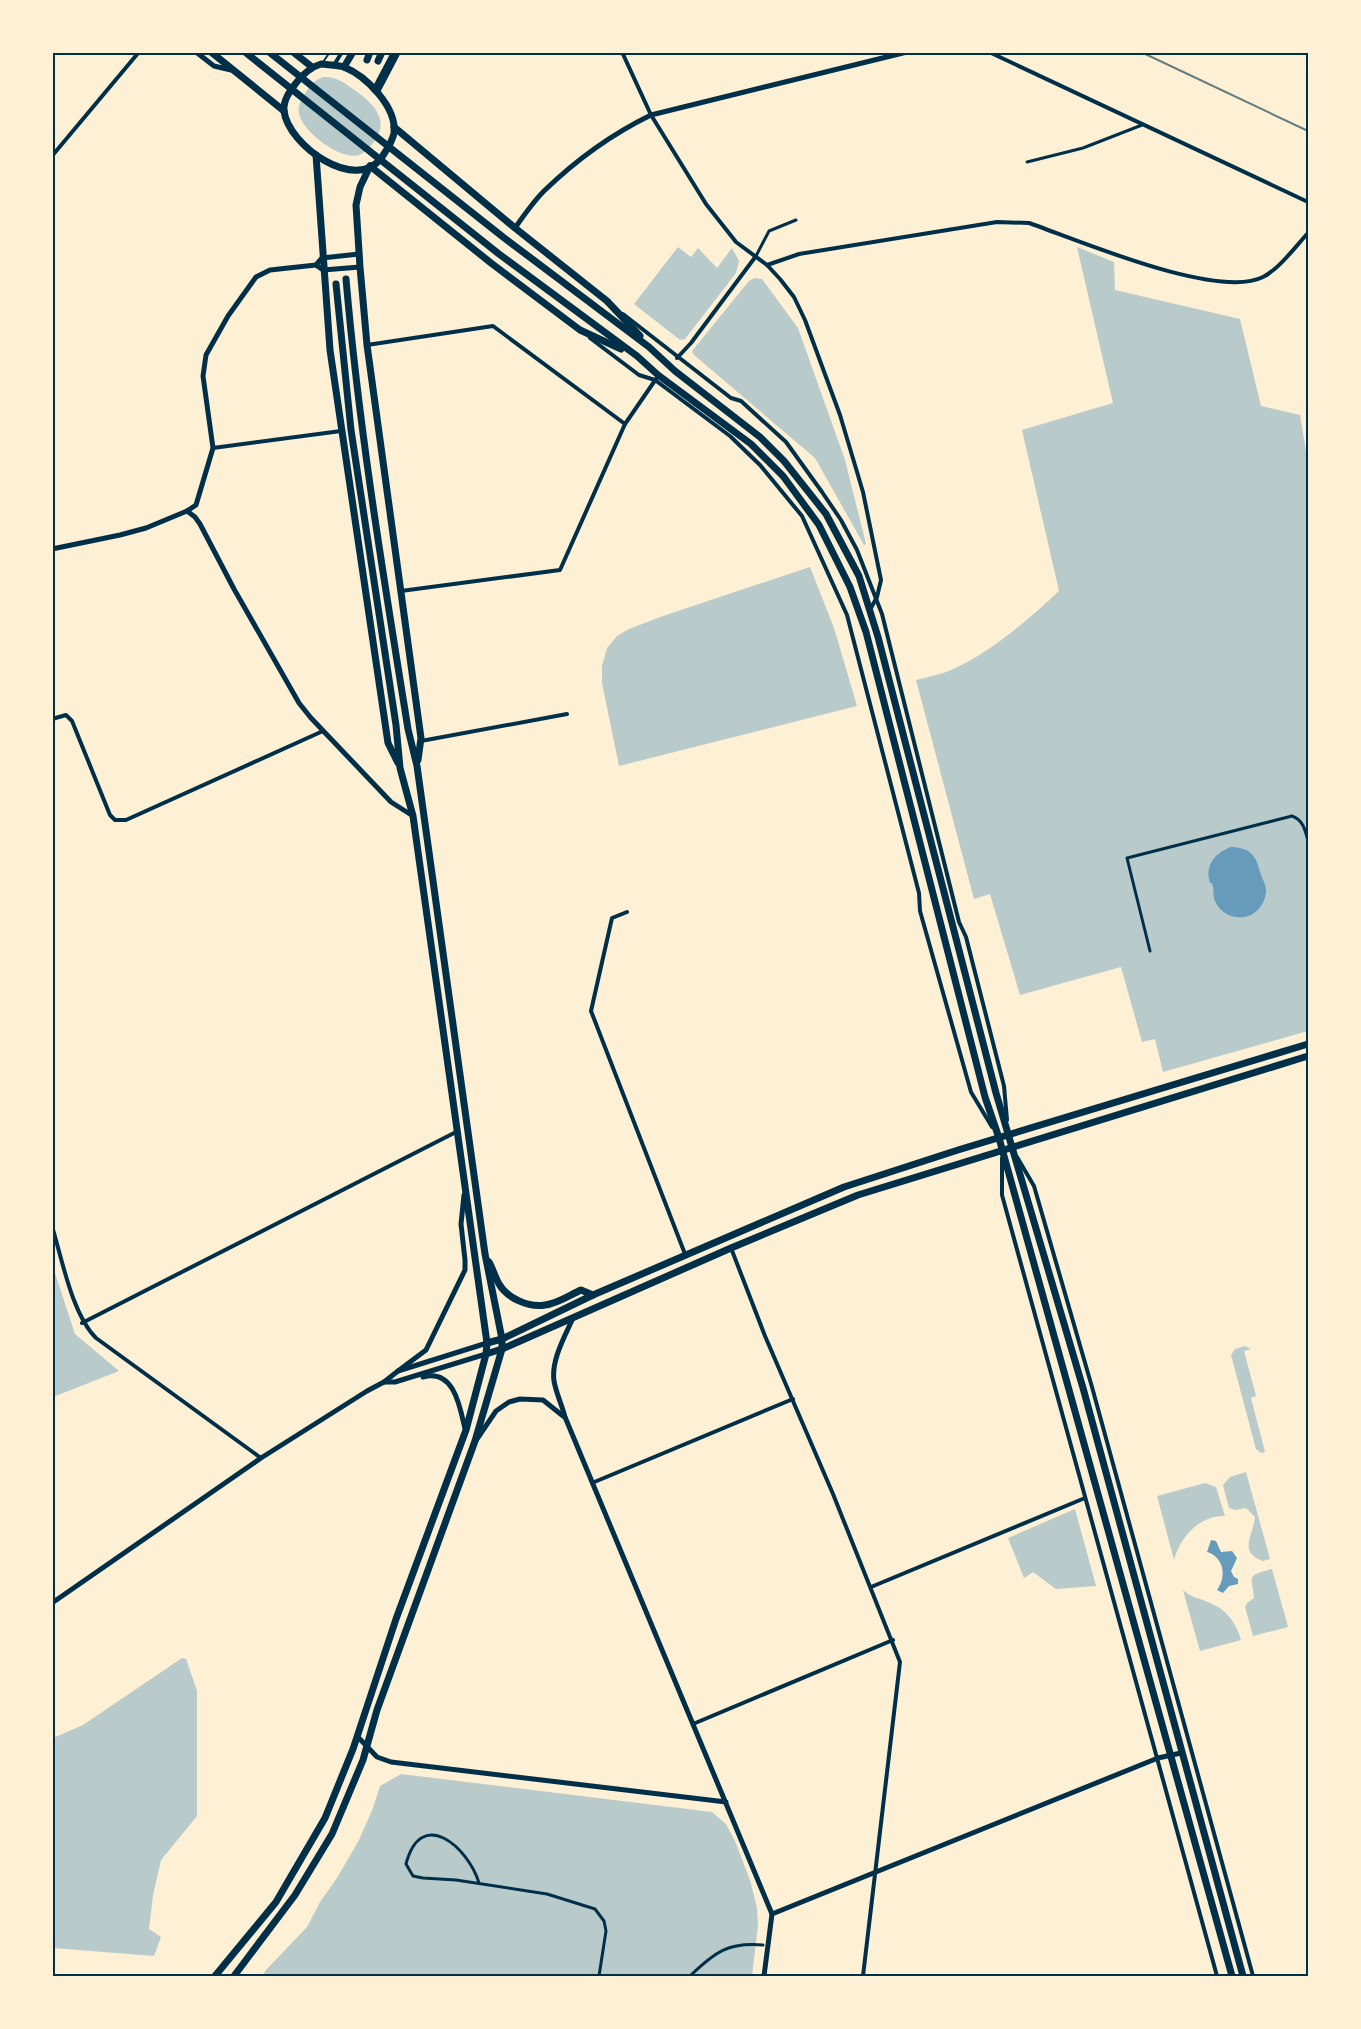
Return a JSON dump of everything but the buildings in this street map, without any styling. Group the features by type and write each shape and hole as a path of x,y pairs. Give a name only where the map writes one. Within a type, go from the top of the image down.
{"main road":[{"path":"211,52 285,111"},
{"path":"245,52 579,315 637,356 657,377 751,444 783,476 819,525 850,588 866,632 982,1086 999,1138 1232,1977"},
{"path":"269,52 649,347"},
{"path":"293,52 312,67"},
{"path":"344,67 353,52"},
{"path":"378,61 382,52"},
{"path":"376,91 395,52"},
{"path":"321,64 344,67 376,91 390,109 394,135 381,160 355,171 341,169 316,155 300,141 290,126 285,111 287,96 300,78 312,67 321,64"},
{"path":"394,127 607,301 649,347 675,371 760,437 790,468 826,514 859,576 870,609 1011,1147 1083,1388 1243,1977"},
{"path":"316,155 326,269 330,350 341,431 388,743 400,768"},
{"path":"370,166 491,263 580,330 637,356"},
{"path":"370,166 360,187 356,206 356,267 420,741 417,766"},
{"path":"234,1977 261,1943 313,1868 332,1834 363,1760 377,1710 476,1441 502,1349 485,1254 417,766 406,718 361,425 346,279"},
{"path":"215,1977 276,1902 325,1818 357,1736 396,1619 465,1430 487,1343 413,816 400,768 396,725 351,430 336,284"},
{"path":"487,1343 502,1339 593,1295 844,1187 1308,1044"},
{"path":"486,1354 858,1195 1308,1056"},
{"path":"485,1254 504,1290 523,1302 546,1305 581,1290 593,1295"}],"street":[{"path":"52,156 138,52"},
{"path":"196,52 214,66 234,70"},
{"path":"334,65 342,52"},
{"path":"376,91 399,52"},
{"path":"622,52 651,115 706,204 736,242 767,265 794,297 805,320 840,415 863,492 881,580 877,597 870,609"},
{"path":"515,228 543,192 566,172 613,136 651,115 907,52"},
{"path":"989,52 1308,202"},
{"path":"1027,162 1083,148 1142,125"},
{"path":"677,358 756,256 769,231 796,220"},
{"path":"767,265 799,254 997,222 1013,222 1029,223 1172,272 1229,282 1251,281 1268,274 1308,233"},
{"path":"316,265 325,257 355,254"},
{"path":"52,549 120,535 186,512 196,505 213,448 203,364 228,316 251,282 264,272 316,265 326,269 356,267"},
{"path":"607,301 730,398 741,401 786,442 841,520 857,550 877,597 959,922 966,937 1004,1086 1008,1136"},
{"path":"367,345 493,326 625,424"},
{"path":"580,330 639,375 657,377 730,436 760,465 802,516 847,615 919,893 920,910 971,1092 999,1138"},
{"path":"401,591 560,570 625,424 657,377"},
{"path":"213,448 341,431"},
{"path":"186,512 195,517 200,524 234,590 299,703 391,802 413,816"},
{"path":"420,741 567,714"},
{"path":"52,719 66,715 72,721 110,815 115,820 126,820 323,731"},
{"path":"1150,951 1127,858 1292,816 1299,819 1305,827 1308,841"},
{"path":"627,912 612,918 591,1011 686,1254"},
{"path":"82,1323 456,1132"},
{"path":"1011,1147 1034,1186 1092,1387 1253,1977"},
{"path":"1002,1151 1002,1195 1217,1977"},
{"path":"52,1603 261,1458 367,1390 384,1382 426,1350 465,1270 461,1224 465,1191"},
{"path":"52,1226 82,1323 96,1338 261,1458"},
{"path":"731,1248 893,1640 900,1662 862,1977"},
{"path":"574,1317 562,1341 554,1372 555,1383 565,1417 772,1914 764,1977"},
{"path":"398,1371 487,1343"},
{"path":"395,1382 486,1354"},
{"path":"384,1382 404,1382 429,1375 440,1377 448,1383 460,1402 465,1430"},
{"path":"476,1441 496,1411 509,1402 520,1399 543,1400 565,1417"},
{"path":"592,1483 793,1399"},
{"path":"871,1587 1085,1498"},
{"path":"693,1724 893,1640"},
{"path":"357,1736 378,1757 391,1762 726,1802"},
{"path":"772,1914 1158,1758 1190,1750"},
{"path":"479,1883 468,1858 448,1841 434,1834 422,1836 410,1847 406,1864 413,1876 479,1883 547,1894 595,1909 604,1921 606,1931 599,1977"},
{"path":"690,1977 723,1949 730,1946 763,1946"}],"lane":[{"path":"321,64 330,52"}],"shaded area":[{"path":"323,77 336,79 348,85 363,96 378,114 380,127 378,135 365,152 351,156 342,154 314,136 301,120 299,105 311,85"},
{"path":"678,247 691,257 698,248 717,268 732,248 739,261 736,273 685,339 680,340 634,304"},
{"path":"1077,247 1114,262 1115,290 1240,319 1261,406 1300,415 1308,463 1308,1031 1163,1072 1155,1039 1142,1042 1121,967 1020,995 990,894 974,899 916,680 947,672 980,655 1022,624 1059,591 1022,430 1113,403"},
{"path":"755,278 762,279 798,328 845,460 866,544 864,545 815,458 692,351 749,281"},
{"path":"810,567 834,628 857,706 619,766 602,683 602,666 607,648 617,636 663,616"},
{"path":"53,1267 75,1334 119,1371 53,1397"},
{"path":"1245,1346 1251,1349 1244,1351 1256,1396 1251,1398 1265,1452 1261,1453 1256,1449 1231,1355 1235,1349"},
{"path":"1246,1472 1270,1559 1263,1561 1255,1557 1249,1548 1255,1517 1246,1508 1236,1510 1229,1508 1223,1485 1230,1477"},
{"path":"1205,1483 1216,1487 1225,1516 1207,1519 1192,1529 1181,1543 1174,1560 1157,1496"},
{"path":"1075,1509 1096,1586 1056,1589 1033,1572 1024,1578 1008,1538"},
{"path":"1272,1569 1288,1627 1253,1636 1245,1607 1254,1598 1252,1578 1258,1573"},
{"path":"1183,1590 1225,1612 1236,1627 1241,1640 1200,1651"},
{"path":"182,1658 186,1659 197,1691 197,1816 161,1860 153,1895 149,1929 161,1937 154,1956 53,1948 53,1738 83,1725"},
{"path":"401,1774 712,1812 726,1824 735,1841 750,1880 757,1908 758,1925 752,1976 262,1976 307,1927 359,1840 380,1786"}],"water":[{"path":"1231,847 1244,849 1252,855 1266,888 1262,905 1246,917 1230,916 1221,910 1214,899 1213,887 1209,879 1211,863 1221,852"},
{"path":"1211,1540 1216,1541 1221,1552 1232,1551 1237,1558 1231,1571 1238,1579 1238,1584 1229,1586 1223,1593 1217,1590 1222,1579 1222,1568 1217,1558 1207,1552"}],"railway":[{"path":"1141,52 1308,131"}]}
